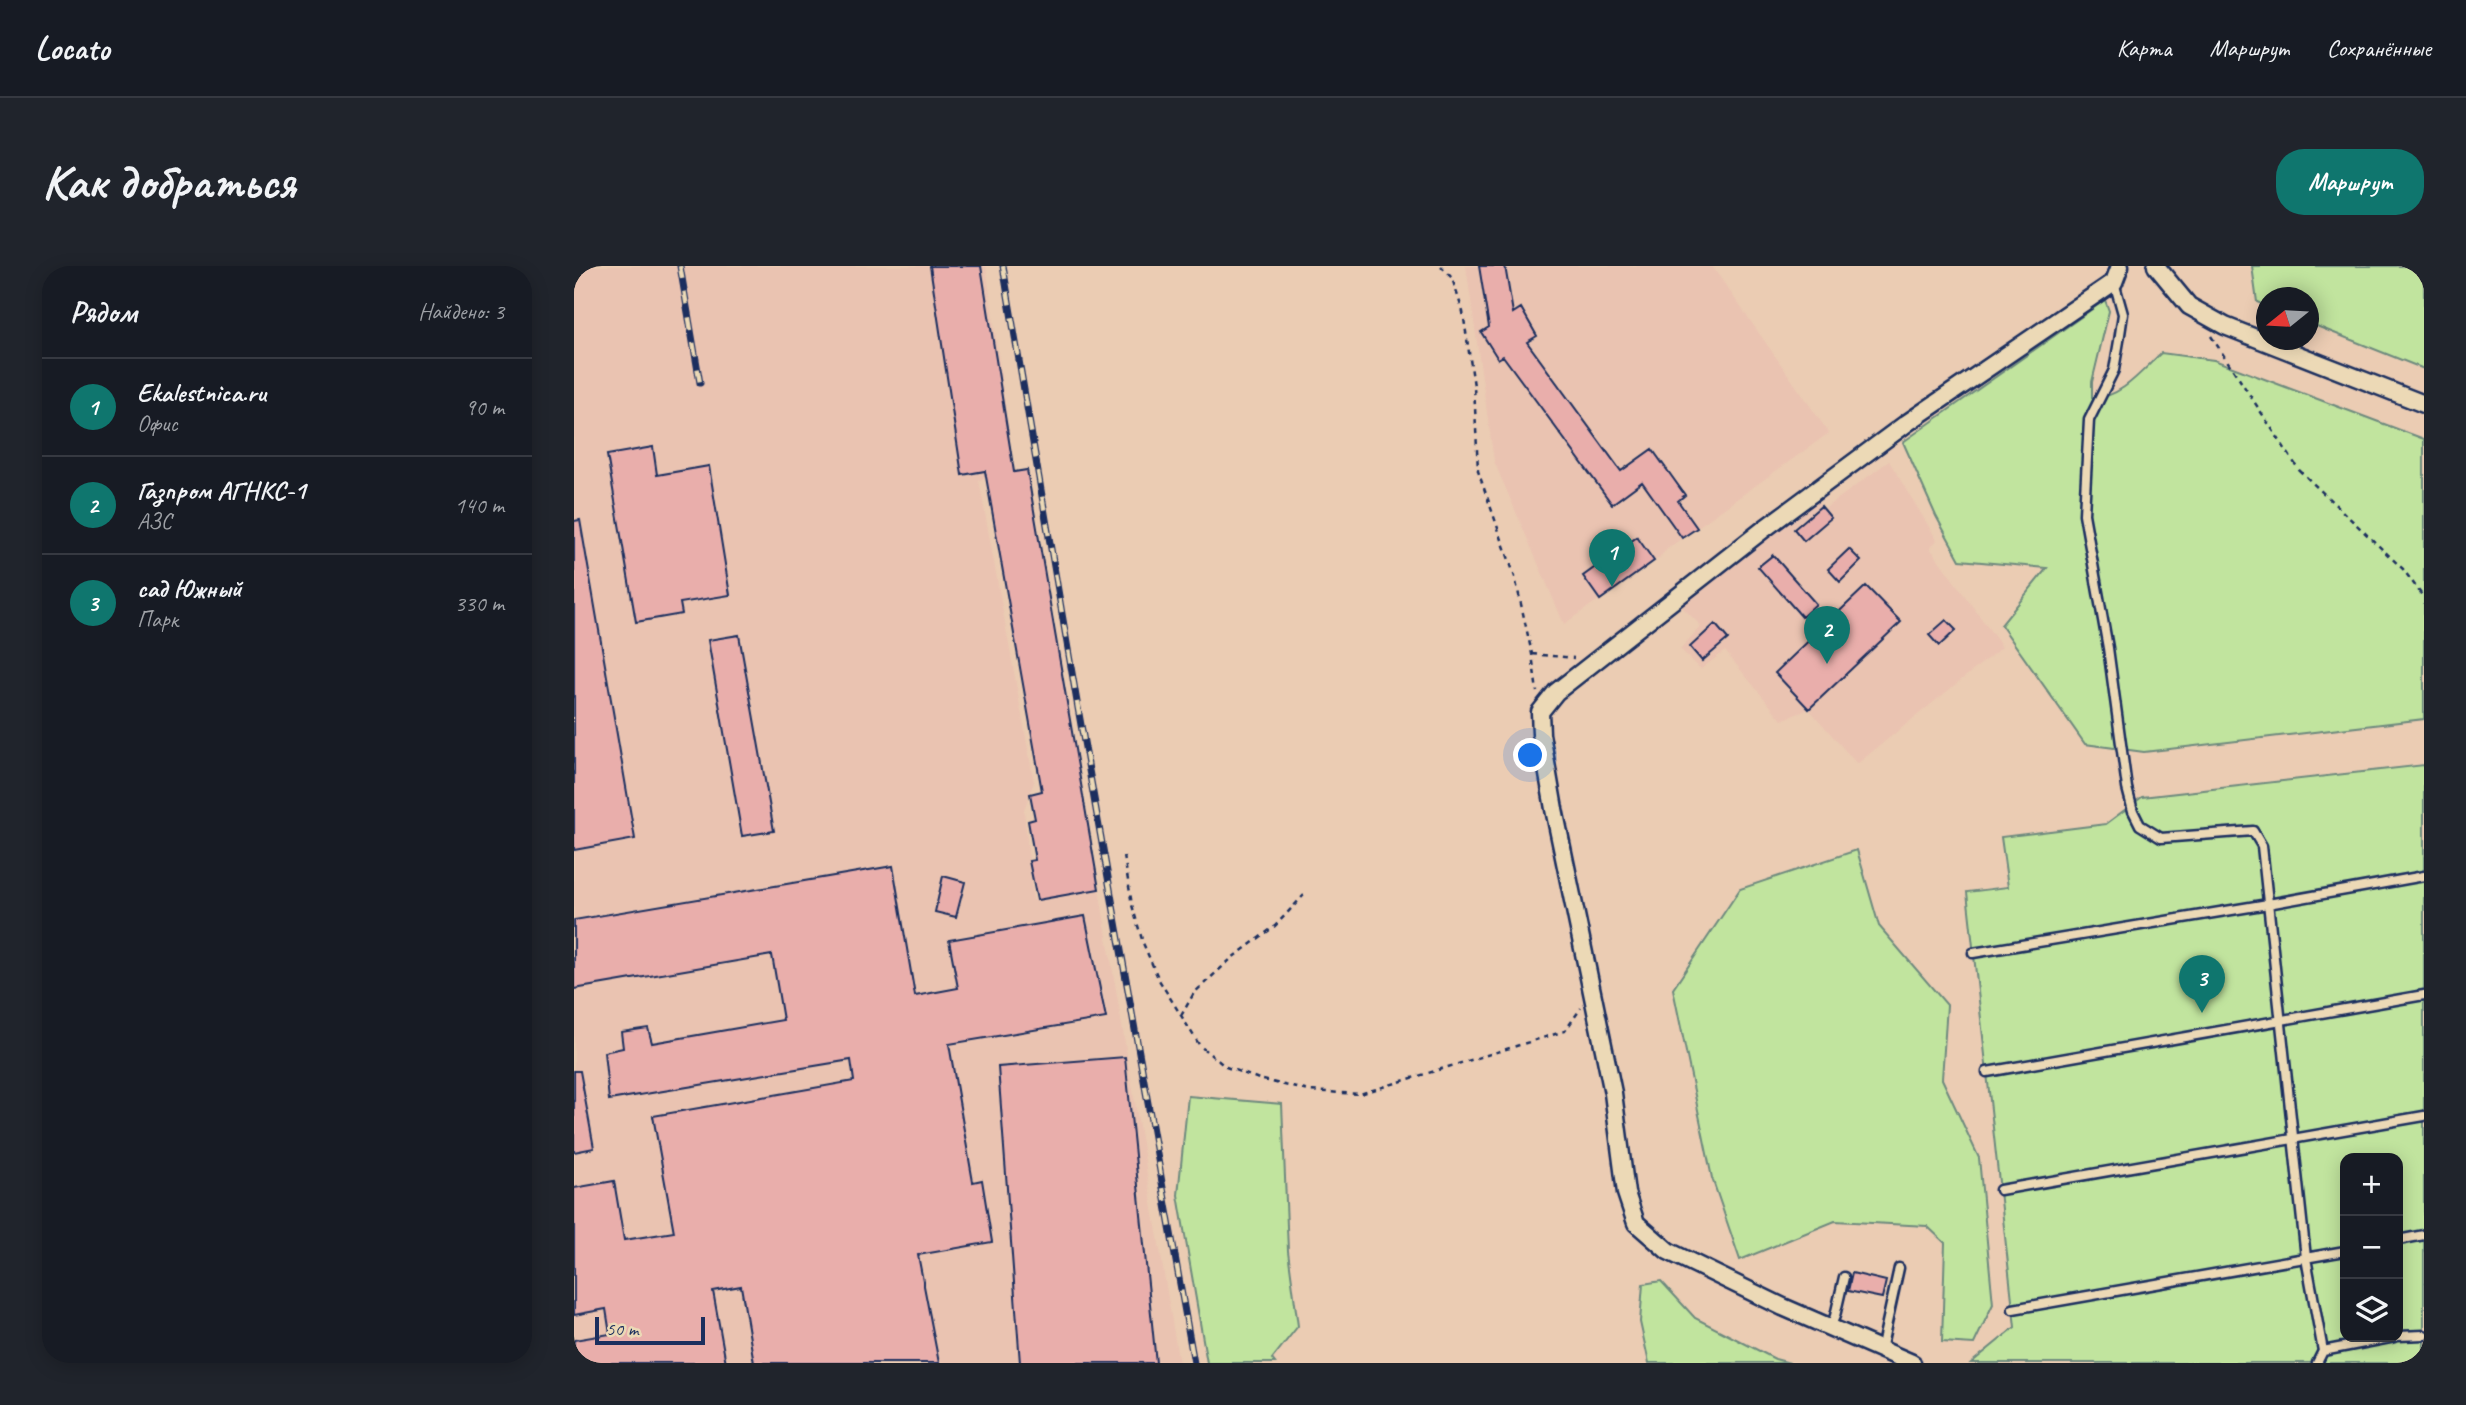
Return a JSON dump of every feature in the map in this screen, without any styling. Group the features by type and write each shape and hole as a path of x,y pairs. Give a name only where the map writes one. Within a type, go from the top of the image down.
{"street":[{"path":"1912,1363 1783,1307 1668,1251 1636,1223 1626,1193 1614,1093 1554,809 1541,734 1540,712 1556,692 1763,529 1907,423 2114,282 2120,266"},
{"path":"2156,266 2189,306 2225,326 2424,404"}],"lane":[{"path":"2114,282 2123,314 2114,370 2090,420 2084,514 2108,648 2127,788 2140,825 2161,838 2253,831 2262,846 2306,1258 2323,1351 2317,1363"},
{"path":"1973,953 2424,876"},
{"path":"1987,1072 2424,995"},
{"path":"2000,1190 2424,1116"},
{"path":"2403,1239 2424,1235"},
{"path":"2013,1309 2340,1252"},
{"path":"1881,1350 1899,1268"},
{"path":"1830,1328 1844,1277"},
{"path":"2403,1336 2424,1335"},
{"path":"2323,1351 2367,1342"}],"path":[{"path":"1441,266 1452,278 1462,312 1474,386 1478,471 1515,577 1532,654 1540,712"},
{"path":"2204,327 2299,470 2403,569 2424,598"},
{"path":"1532,654 1595,661"},
{"path":"1124,856 1132,905 1143,943 1159,980 1200,1046 1226,1067 1259,1079 1308,1091 1360,1094 1565,1031 1592,991"},
{"path":"1181,1016 1194,993 1232,958 1275,926 1304,895"}],"shaded area":[{"path":"574,266 986,266 1014,469 979,480 1034,782 1024,810 1033,900 1099,889 1179,1363 574,1363"},
{"path":"1466,266 1712,266 1829,433 1564,624 1494,461"},
{"path":"1889,461 1937,540 1930,548 2002,647 1857,764 1809,709 1782,720 1725,651 1701,669 1680,649 1701,626 1679,604 1817,501 1824,509"}],"green space":[{"path":"2252,266 2424,266 2424,369 2319,327 2319,287 2256,287 2256,295"},
{"path":"2105,300 2109,311 2092,382 2092,398 2112,394 2121,389 2161,353 2214,360 2424,439 2424,719 2144,752 2085,744 2001,625 2047,568 1960,560 1936,516 1903,442"},
{"path":"2424,765 2424,1363 1971,1363 2015,1327 1967,892 2008,887 2001,837 2106,824 2142,797"},
{"path":"1857,850 1879,926 1947,1005 1942,1079 1979,1158 1993,1304 1974,1344 1942,1342 1945,1243 1927,1226 1835,1221 1740,1260 1712,1178 1673,989 1740,889"},
{"path":"1188,1096 1282,1104 1288,1251 1298,1326 1272,1359 1275,1363 1207,1363 1178,1195"},
{"path":"1661,1281 1695,1318 1775,1359 1790,1363 1649,1363 1640,1322 1643,1284"}],"building":[{"path":"930,266 981,266 1014,472 1027,470 1099,889 1037,900 1029,861 1035,860 1028,821 1035,819 1030,794 1042,791 985,471 962,475"},
{"path":"1479,266 1505,266 1513,313 1521,308 1537,336 1527,342 1621,471 1652,449 1685,495 1678,501 1697,528 1682,538 1642,482 1612,504 1503,356 1498,359 1481,332 1489,327"},
{"path":"653,447 657,475 709,466 730,595 680,603 682,614 636,622 607,455"},
{"path":"1821,506 1831,518 1804,541 1794,529"},
{"path":"580,520 635,839 574,850 574,521"},
{"path":"1637,537 1654,561 1600,600 1583,576"},
{"path":"1849,549 1861,561 1840,582 1828,569"},
{"path":"1773,555 1816,604 1802,617 1758,567"},
{"path":"1866,586 1901,622 1809,709 1775,673"},
{"path":"1946,620 1956,630 1939,646 1929,635"},
{"path":"1715,624 1728,639 1702,661 1690,647"},
{"path":"739,635 774,831 742,836 708,640"},
{"path":"893,866 915,996 958,988 949,940 1085,916 1106,1018 949,1044 973,1182 982,1180 992,1242 918,1255 939,1363 754,1363 741,1286 713,1291 726,1363 574,1363 574,1340 610,1334 606,1309 574,1315 574,1188 614,1181 624,1240 674,1232 653,1116 854,1081 851,1060 609,1100 604,1052 623,1048 621,1032 648,1028 652,1043 783,1020 772,955 574,989 574,920"},
{"path":"943,876 965,882 956,917 935,912"},
{"path":"1125,1057 1156,1363 1020,1363 998,1067"},
{"path":"574,1071 580,1071 594,1148 574,1152"},
{"path":"1852,1273 1886,1281 1882,1298 1848,1291"}],"railway":[{"path":"680,266 700,383"},
{"path":"1003,266 1194,1363"}],"place":[{"name":"Ekalestnica.ru","path":"1612,587"},
{"name":"Газпром АГНКС-1","path":"1827,664"},
{"name":"сад Южный","path":"2202,1013"}]}
